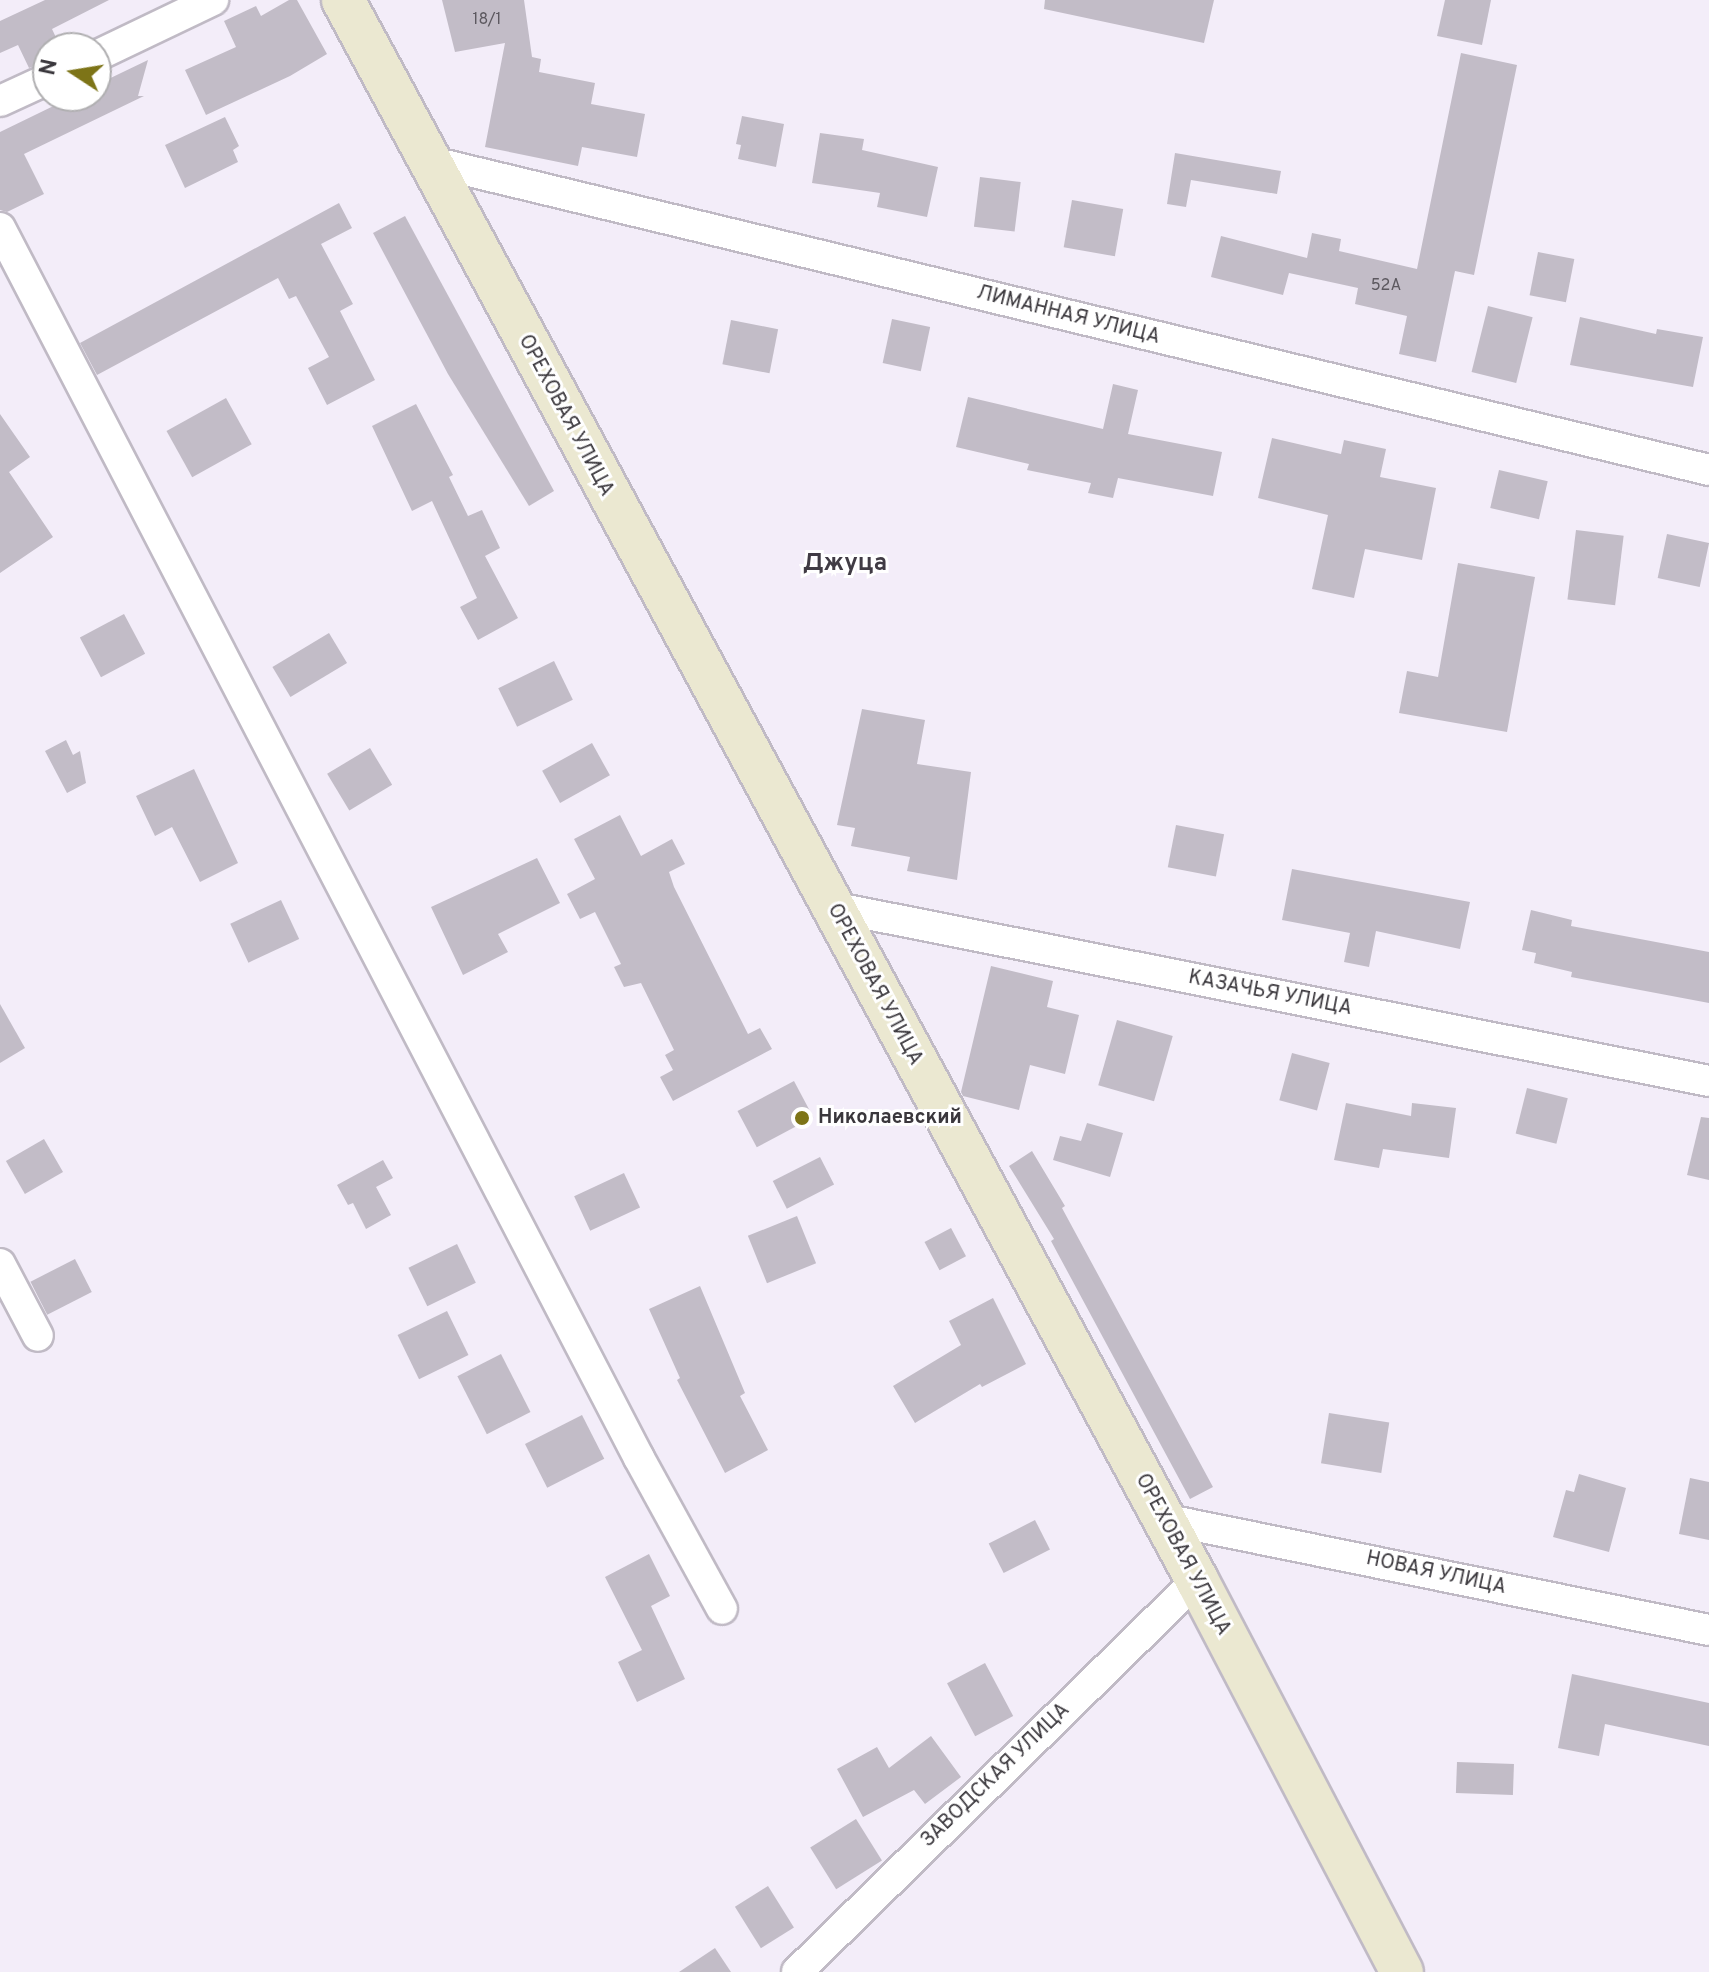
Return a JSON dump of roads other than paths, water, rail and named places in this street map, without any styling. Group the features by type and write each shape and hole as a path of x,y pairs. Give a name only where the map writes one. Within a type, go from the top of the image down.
{"main road":[{"name":"ОРЕХОВАЯ УЛИЦА","path":"343,0 1197,1580 1402,1972"}],"street":[{"path":"112,48 213,0"},
{"path":"0,101 32,86"},
{"name":"ЛИМАННАЯ УЛИЦА","path":"428,161 1709,470"},
{"path":"0,228 639,1458 722,1609"},
{"name":"КАЗАЧЬЯ УЛИЦА","path":"832,907 1709,1081"},
{"path":"0,1264 38,1336"},
{"name":"НОВАЯ УЛИЦА","path":"1163,1519 1709,1630"},
{"name":"ЗАВОДСКАЯ УЛИЦА","path":"797,1972 1197,1580"}],"place":[{"name":"Николаевский","path":"802,1118"}],"district":[{"name":"Джуца","path":"845,565"}]}
